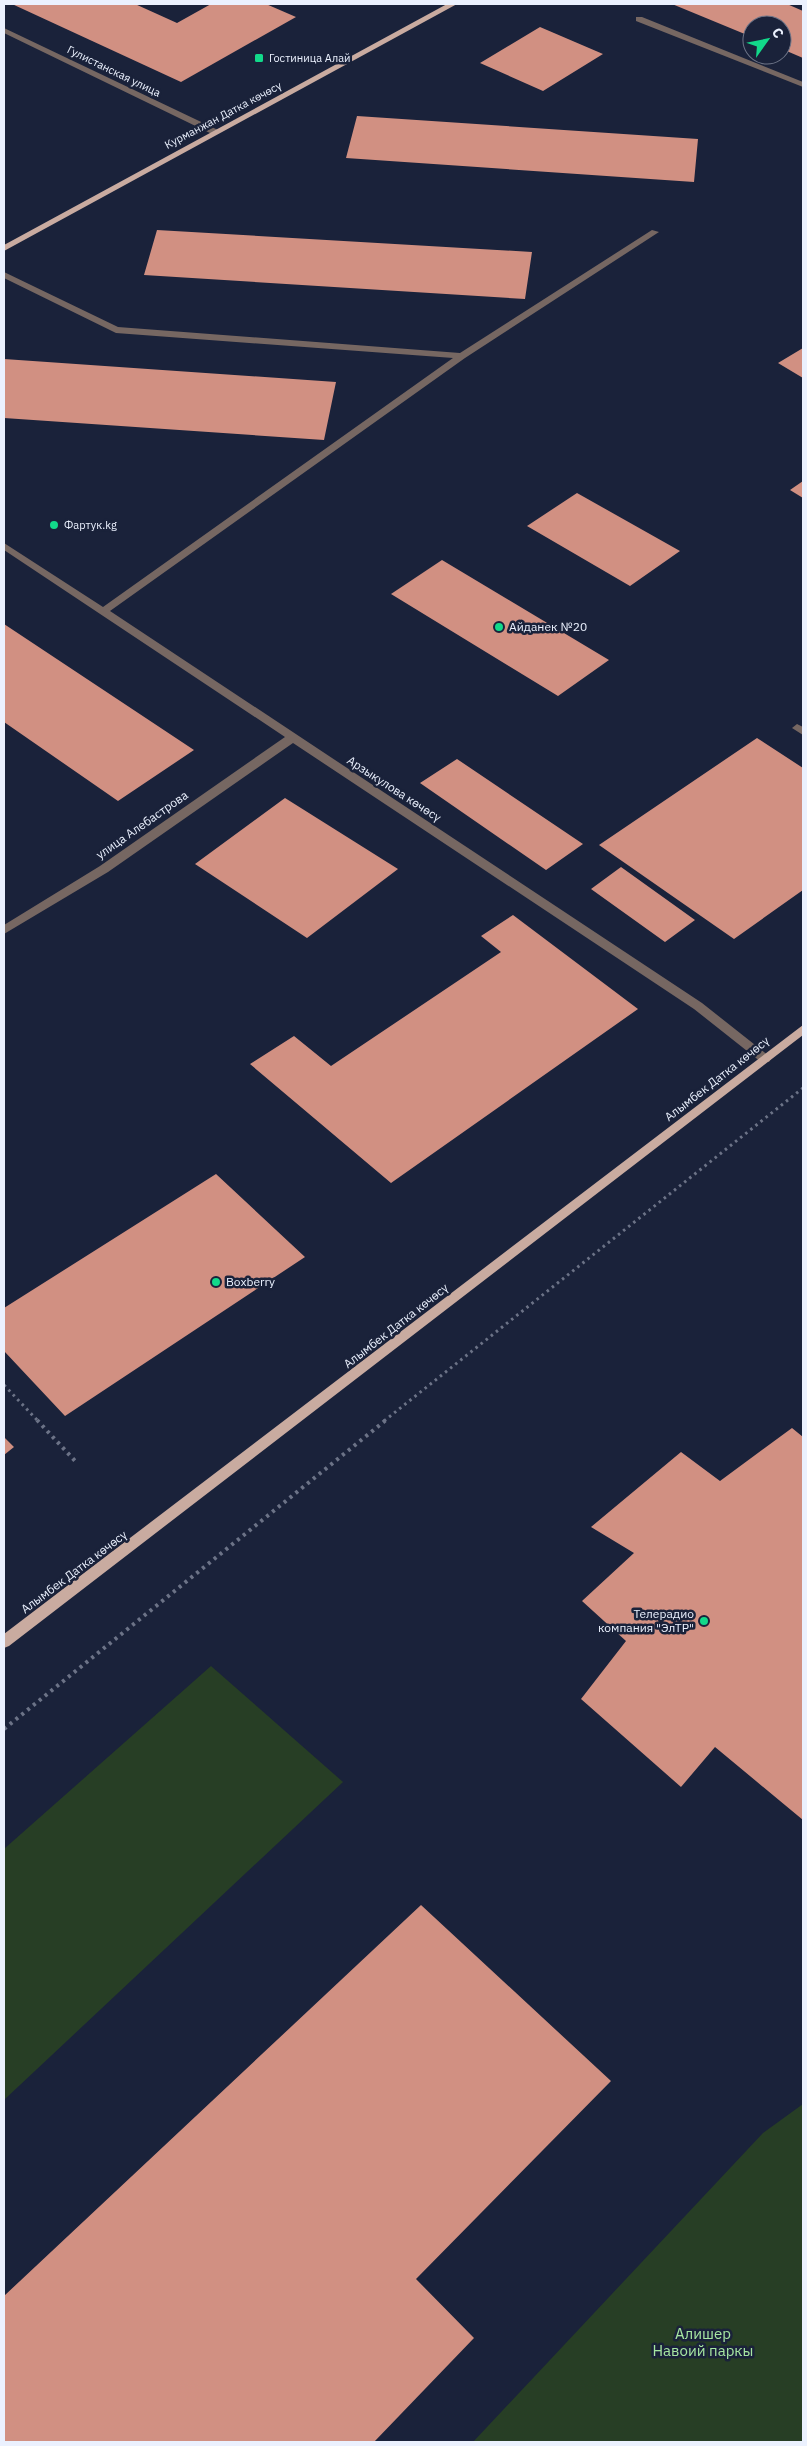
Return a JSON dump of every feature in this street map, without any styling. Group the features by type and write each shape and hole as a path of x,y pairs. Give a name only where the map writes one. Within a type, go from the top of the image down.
{"main road":[{"name":"Курманжан Датка көчөсү","path":"4,248 453,4"},
{"name":"Алымбек Датка көчөсү","path":"4,1642 803,1029"}],"street":[{"path":"639,19 803,85"},
{"name":"Гулистанская улица","path":"4,30 215,132"},
{"path":"102,612 462,356 655,232"},
{"path":"4,275 116,330 462,356"},
{"name":"Арзыкулова көчөсү","path":"4,546 698,1006 765,1059"},
{"name":"улица Алебастрова","path":"4,930 104,869 292,738"}],"path":[{"path":"4,1729 225,1548 803,1088"},
{"path":"4,1385 76,1462"}],"green space":[{"path":"211,1666 343,1782 4,2100 4,1849"},
{"name":"Алишер Навоий паркы","path":"803,2104 803,2442 473,2442 763,2133"}],"building":[{"path":"12,4 135,4 177,23 211,4 266,4 296,17 181,82"},
{"path":"672,4 787,4 803,11 803,58 792,53 792,15 742,15 742,33"},
{"path":"540,27 603,54 543,91 480,63"},
{"path":"357,116 698,139 694,182 346,158"},
{"path":"157,230 532,252 525,299 144,275"},
{"path":"803,348 803,378 778,363"},
{"path":"4,359 336,382 324,440 4,418"},
{"path":"803,481 803,498 790,490"},
{"path":"577,493 680,551 630,586 527,526"},
{"name":"Айданек №20","path":"442,560 609,660 558,696 391,594"},
{"path":"4,624 194,750 118,801 4,722"},
{"path":"757,738 803,768 803,890 734,939 599,845"},
{"path":"457,759 583,844 546,870 420,783"},
{"path":"285,798 398,869 307,938 195,864"},
{"path":"621,867 695,920 665,942 591,889"},
{"path":"513,915 638,1009 391,1183 250,1064 294,1036 331,1066 501,952 481,936"},
{"path":"216,1174 305,1257 65,1416 4,1351 4,1308"},
{"name":"Телерадио компания \"ЭлТР\"","path":"792,1428 803,1437 803,1820 715,1747 681,1787 581,1699 626,1641 582,1601 634,1553 591,1527 681,1452 720,1481"},
{"path":"4,1437 14,1447 4,1455"},
{"path":"421,1905 611,2081 416,2279 474,2338 374,2442 4,2442 4,2296"}],"place":[{"name":"Гостиница Алай","path":"259,58"},
{"name":"Фартук.kg","path":"54,525"},
{"name":"Айданек №20","path":"499,627"},
{"name":"Boxberry","path":"216,1282"},
{"name":"Телерадио компания \"ЭлТР\"","path":"704,1621"}]}
